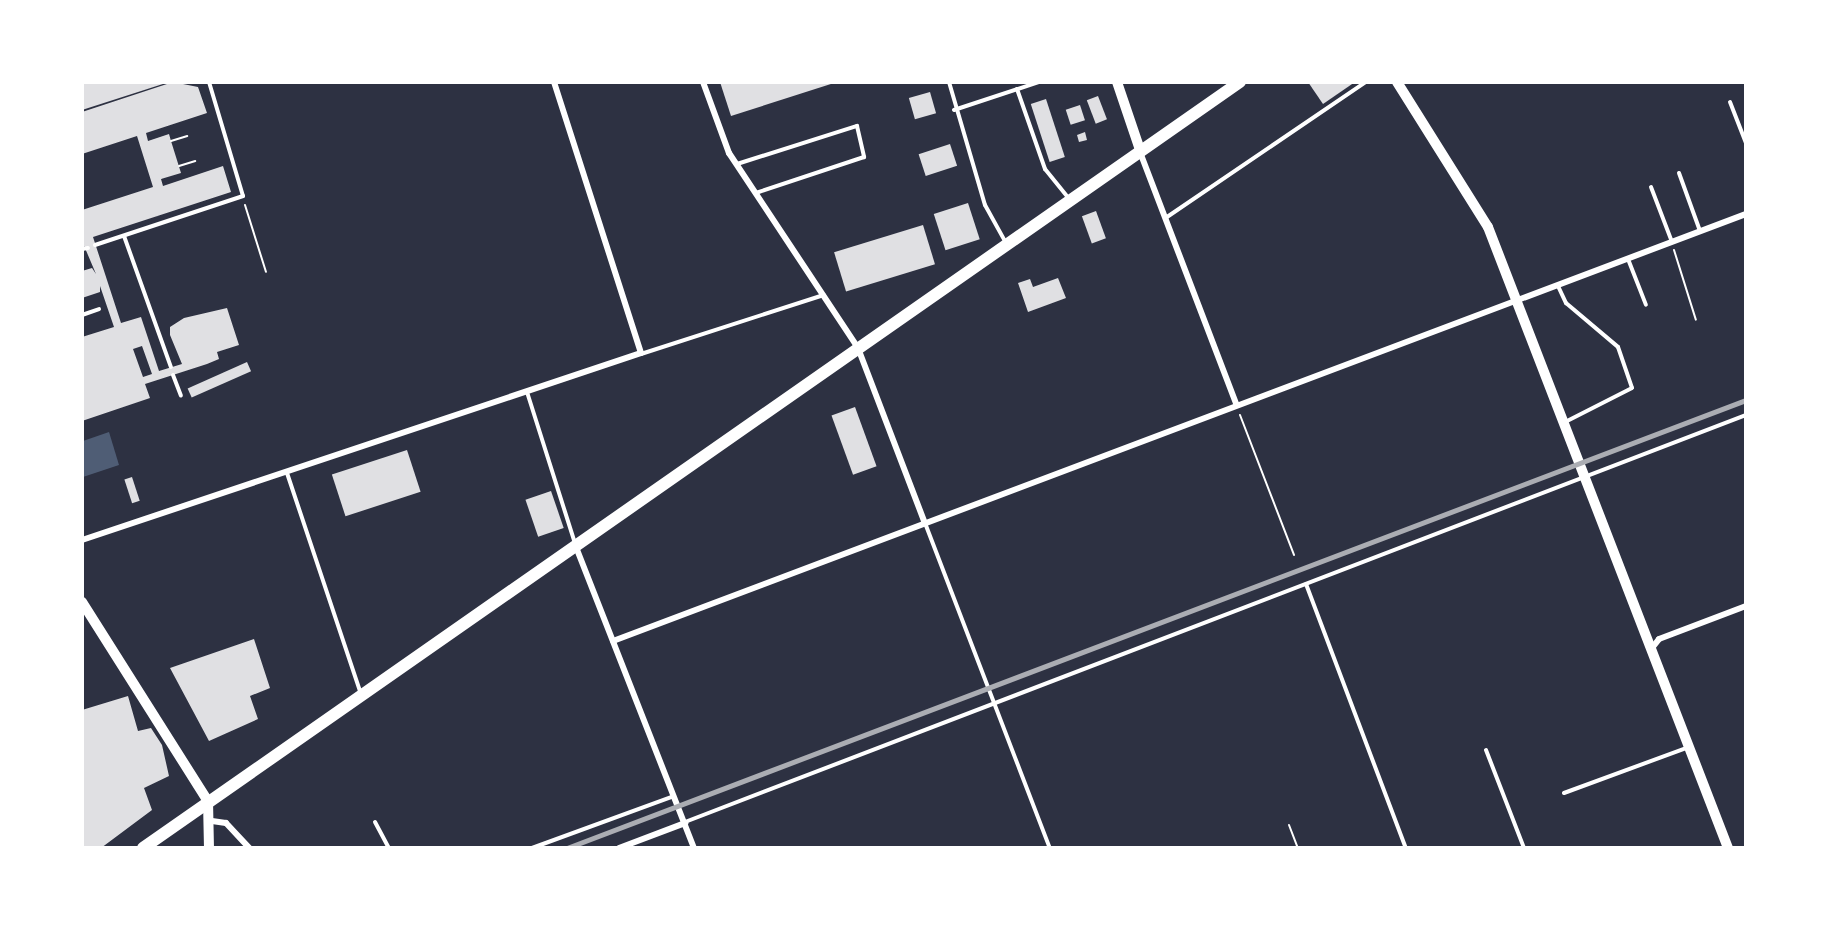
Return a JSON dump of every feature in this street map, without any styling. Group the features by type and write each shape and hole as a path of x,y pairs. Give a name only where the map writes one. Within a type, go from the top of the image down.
{"main road":[{"path":"143,848 361,694 576,548 1069,198 1240,82"}],"street":[{"path":"82,540 641,353 554,82"},
{"path":"703,82 718,132 858,348 924,521"},
{"path":"1117,82 1140,150 1236,403"},
{"path":"1397,82 1488,227 1520,301 1652,648 1687,747 1728,848"},
{"path":"613,641 1236,403 1520,301 1746,214"},
{"path":"576,548 694,848"},
{"path":"82,602 208,801 212,821 209,848"},
{"path":"1652,648 1659,639 1746,606"},
{"path":"212,821 226,823 249,848"},
{"path":"619,848 685,823"}],"lane":[{"path":"95,245 243,196 209,82"},
{"path":"949,82 954,110 985,205 1007,244"},
{"path":"954,110 1039,82"},
{"path":"1167,217 1366,82"},
{"path":"1017,90 1044,169 1069,198"},
{"path":"1730,102 1746,143"},
{"path":"737,164 857,126 864,157 756,193"},
{"path":"1679,173 1700,231"},
{"path":"1651,187 1672,242"},
{"path":"124,236 171,368"},
{"path":"1628,259 1646,305"},
{"path":"1558,286 1566,303 1618,347 1632,388 1565,422"},
{"path":"641,353 652,355 824,295"},
{"path":"82,315 99,309"},
{"path":"173,375 181,396"},
{"path":"527,392 576,548"},
{"path":"685,823 1746,415"},
{"path":"287,473 361,694"},
{"path":"924,521 1050,848"},
{"path":"1306,584 1406,848"},
{"path":"1564,793 1687,747"},
{"path":"1486,750 1524,848"},
{"path":"532,848 674,796"},
{"path":"375,822 389,848"}],"path":[{"path":"171,141 187,136"},
{"path":"179,166 195,161"},
{"path":"243,196 266,272"},
{"path":"1672,242 1696,320"},
{"path":"1236,403 1294,555"},
{"path":"1289,825 1298,848"}],"water":[{"path":"109,432 119,465 83,477 83,441"}],"building":[{"path":"173,82 198,87 207,113 146,133 148,141 169,134 181,173 161,179 163,186 223,166 231,192 93,237 121,323 141,317 159,371 182,364 170,335 170,327 184,318 227,308 239,345 217,352 219,359 207,364 145,384 150,398 82,421 82,337 114,327 100,286 100,292 82,298 82,271 92,268 96,274 82,241 82,210 153,187 137,136 82,154 82,112","holes":["142,346 152,374 143,377 133,349"]},
{"path":"720,82 834,82 834,83 731,116"},
{"path":"1308,82 1355,82 1323,104"},
{"path":"166,83 82,110 82,84"},
{"path":"930,92 936,113 915,119 909,98"},
{"path":"1098,96 1107,119 1096,124 1087,100"},
{"path":"1046,99 1065,157 1050,162 1031,104"},
{"path":"1080,105 1085,120 1071,125 1066,110"},
{"path":"1085,132 1087,140 1079,142 1077,135"},
{"path":"950,144 957,166 926,176 919,154"},
{"path":"968,203 980,239 946,250 934,214"},
{"path":"1096,211 1106,238 1092,243 1082,216"},
{"path":"923,225 935,264 846,291 834,252"},
{"path":"1058,278 1066,298 1028,312 1018,283 1030,279 1033,287"},
{"path":"247,362 251,371 192,398 188,388"},
{"path":"855,407 877,466 853,475 832,416"},
{"path":"407,450 421,492 345,516 332,474"},
{"path":"132,477 140,501 132,503 124,479"},
{"path":"551,491 564,528 538,537 525,500"},
{"path":"254,639 270,688 250,696 258,719 209,741 170,668"},
{"path":"128,696 138,731 151,728 162,745 169,776 144,788 152,810 101,848 82,848 82,710"}],"railway":[{"path":"567,848 1746,400"}]}
